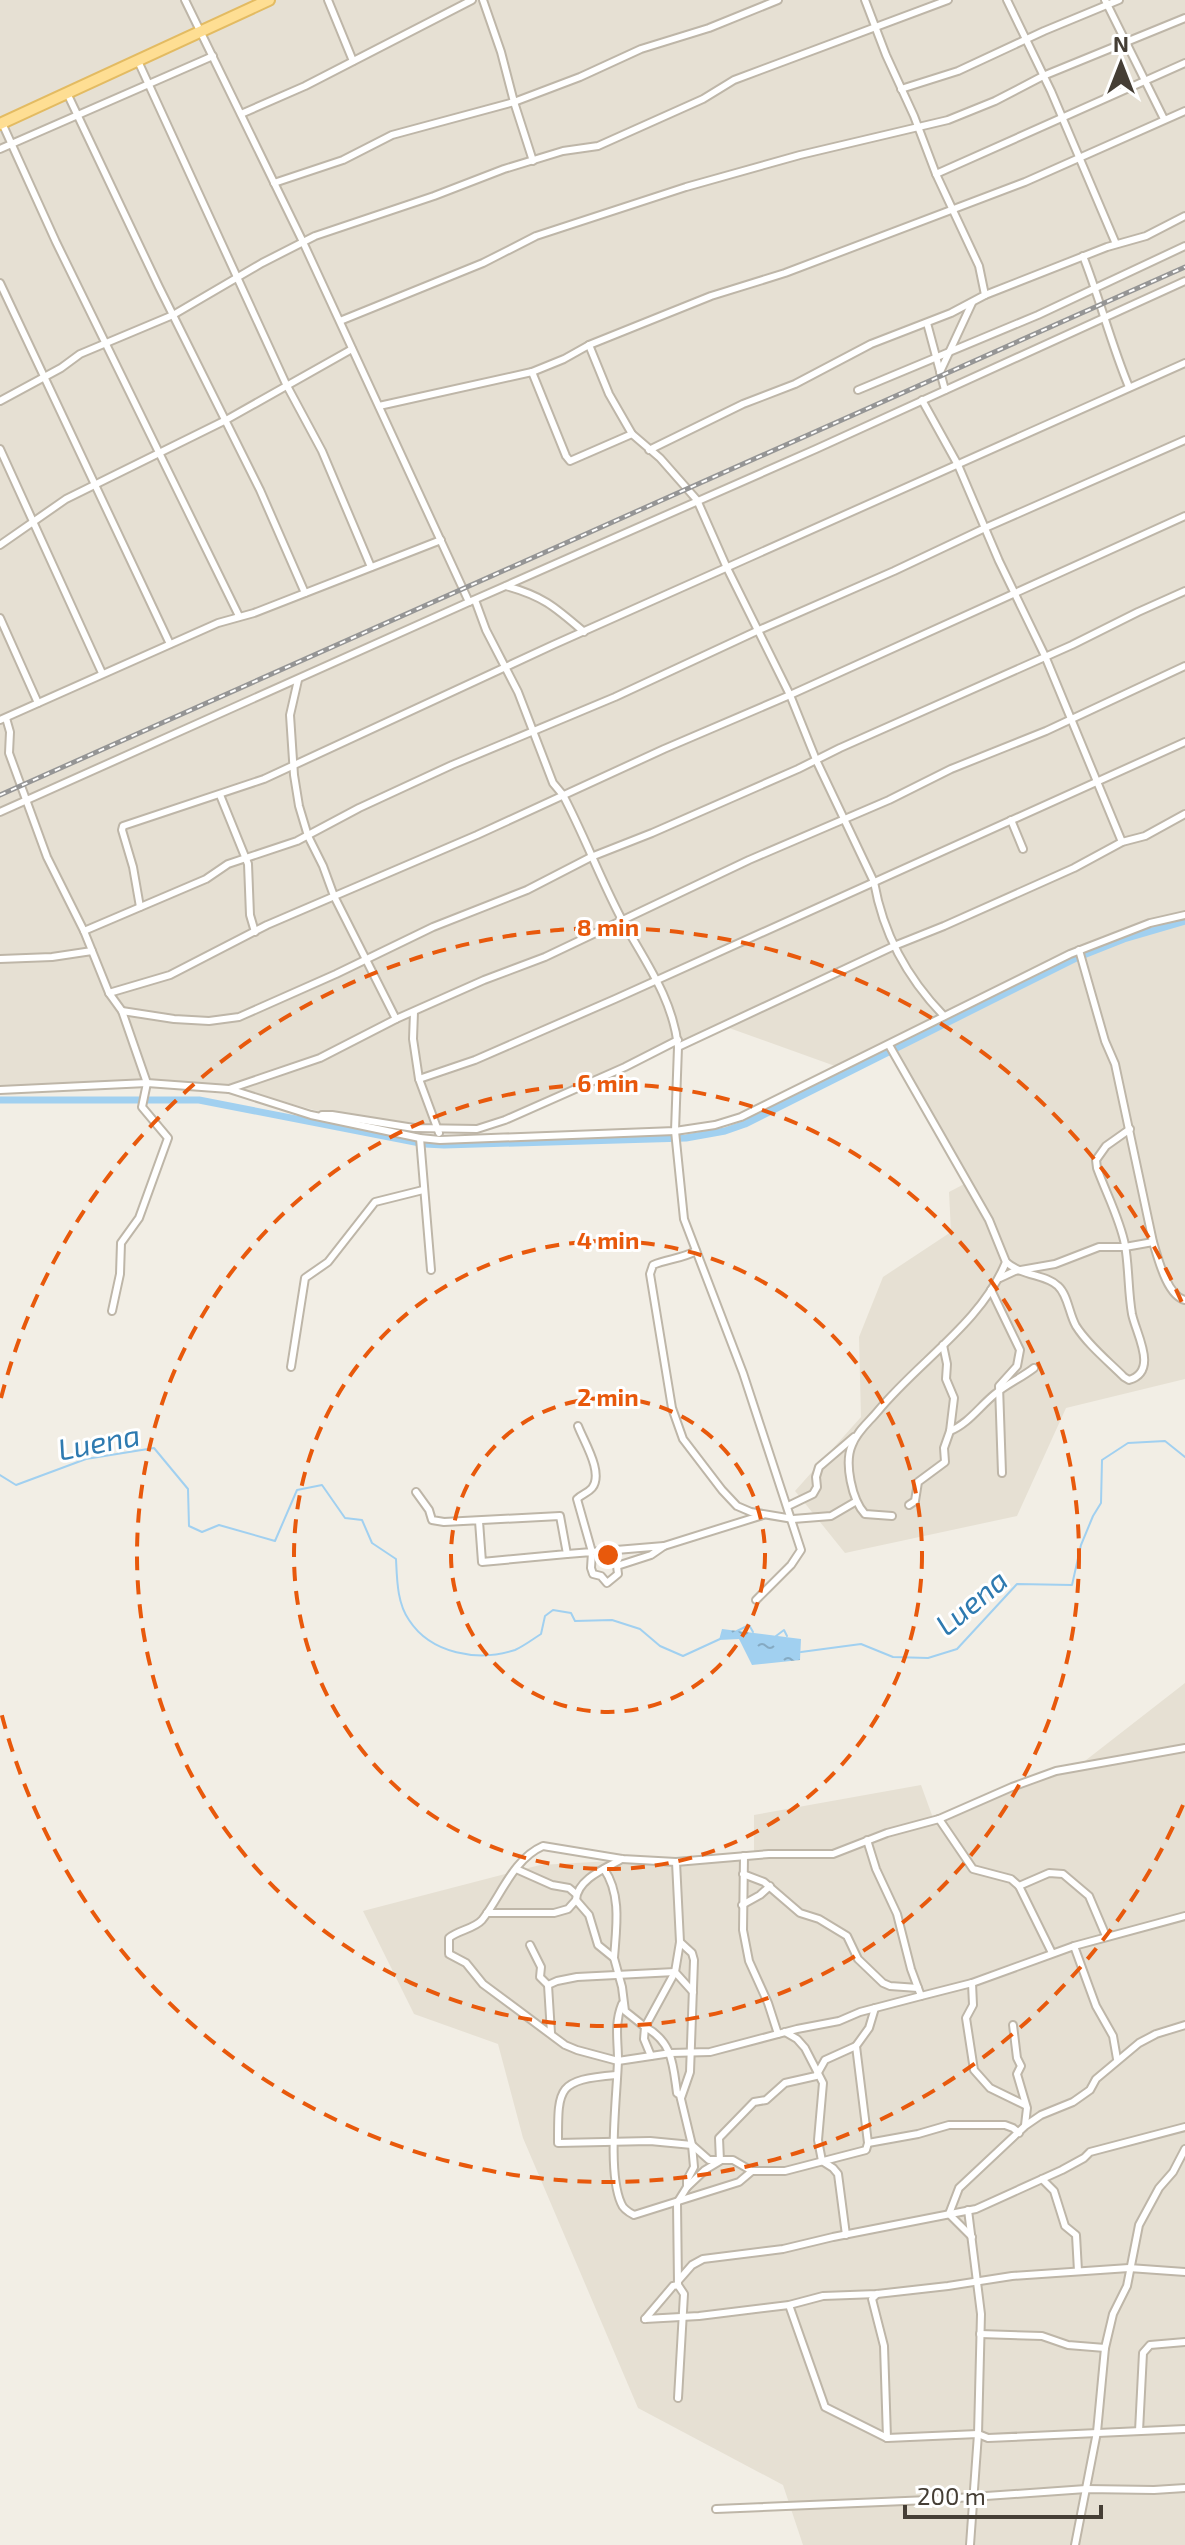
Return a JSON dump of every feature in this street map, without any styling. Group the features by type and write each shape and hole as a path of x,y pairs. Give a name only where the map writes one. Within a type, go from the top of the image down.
{"main road":[{"path":"1,124 269,0"}],"street":[{"path":"185,0 303,242 441,540 518,692 553,783 563,795 623,921 657,980 672,1016 678,1043 675,1131 682,1208 743,1373 801,1550 791,1565 756,1600"},
{"path":"328,0 353,61"},
{"path":"241,114 305,86 472,0"},
{"path":"483,0 533,161"},
{"path":"274,183 343,160 392,135 514,102 641,49 709,28 778,0"},
{"path":"865,0 936,174 979,266 985,295"},
{"path":"0,401 80,354 173,315 303,242 563,151 598,146 703,99 734,80 948,0"},
{"path":"1007,0 1116,244"},
{"path":"901,89 958,71 1106,3 1119,0"},
{"path":"1106,3 1164,119"},
{"path":"340,321 483,263 536,236 686,187 800,155 948,120 995,101 1043,76 1185,18"},
{"path":"0,149 213,56"},
{"path":"138,61 286,384 322,451 371,567"},
{"path":"936,174 1185,63"},
{"path":"67,93 260,490 305,593"},
{"path":"379,406 532,372 589,345 711,296 785,273 1025,182 1185,111"},
{"path":"1,124 239,616"},
{"path":"649,450 743,404 795,384 871,344 1083,256 1146,236 1185,216"},
{"path":"858,390 1096,289 1185,246"},
{"path":"1083,256 1129,387"},
{"path":"0,812 1185,281"},
{"path":"0,283 170,644"},
{"path":"940,372 972,303"},
{"path":"927,323 945,390"},
{"path":"589,345 609,394 632,434 678,476 697,500 790,695 816,759 874,882 894,946 916,984 944,1016"},
{"path":"0,545 66,499 226,420 352,349"},
{"path":"140,907 122,828 264,779 505,667 1185,363"},
{"path":"532,372 570,461 632,434"},
{"path":"922,400 958,465 1045,656 1122,842"},
{"path":"84,931 206,879 228,864 308,836 359,808 627,692 1185,440"},
{"path":"0,449 102,673"},
{"path":"109,993 170,975 334,896 1185,516"},
{"path":"112,1311 120,1274 121,1243 139,1218 168,1141 166,1134 142,1107 147,1083 122,1011 109,993 84,931 47,857 9,753 10,732 3,719 218,623 441,540"},
{"path":"506,586 532,593 551,603 584,632"},
{"path":"122,1011 209,1021 239,1017 433,927 527,890 591,857 702,812 1185,591"},
{"path":"0,618 38,703"},
{"path":"229,1089 320,1058 396,1019 623,921 749,860 1185,666"},
{"path":"298,680 290,715 299,806 308,836 334,896 396,1019"},
{"path":"419,1079 475,1060 657,980 1185,742"},
{"path":"220,795 248,864 250,915 255,932"},
{"path":"311,1115 332,1115 439,1130 477,1129 495,1124 997,903 1122,842 1145,836 1185,814"},
{"path":"1011,820 1023,849"},
{"path":"0,1090 147,1083 229,1089 311,1115 440,1140 675,1131 715,1125 741,1117 1079,950 1150,923 1185,915"},
{"path":"1079,950 1105,1041 1115,1064 1153,1242 1174,1295 1185,1300"},
{"path":"0,959 52,957 92,951"},
{"path":"414,1012 413,1039 419,1079 440,1140"},
{"path":"889,1045 989,1220 1006,1262 1015,1271 1060,1287 1076,1326 1091,1345 1129,1380 1137,1378 1142,1372 1144,1350 1133,1315 1122,1231 1096,1160 1106,1146 1130,1129"},
{"path":"420,1138 431,1270"},
{"path":"291,1367 305,1278 328,1262 375,1202 423,1190"},
{"path":"1000,1278 1015,1271 1055,1264 1099,1247 1153,1242"},
{"path":"696,1251 681,1259 653,1265 650,1274 672,1408 683,1439 722,1490 737,1506 751,1512 793,1519 831,1516 855,1502"},
{"path":"788,1506 813,1494 819,1467 857,1435 889,1398 943,1345 991,1290 1006,1262"},
{"path":"991,1290 1020,1350 1017,1366 999,1386 1002,1473"},
{"path":"909,1505 915,1501 918,1482 945,1462 944,1448 950,1431 954,1398 946,1379 943,1345"},
{"path":"950,1431 960,1427 999,1391 1034,1368"},
{"path":"578,1426 597,1474 595,1485 577,1499 592,1552 593,1574 601,1576 607,1583 618,1574 617,1566 651,1555 664,1546"},
{"path":"857,1435 848,1457 855,1502 865,1514 892,1516"},
{"path":"416,1492 432,1520 444,1522 560,1516 567,1554"},
{"path":"479,1521 482,1562 664,1546 768,1514"},
{"path":"1185,1748 1056,1771 939,1819 867,1840 833,1854 783,1853 676,1862 622,1859 543,1846 516,1869 479,1923 449,1938 449,1954 466,1963 483,1984 572,2048 618,2061 671,2053 725,2050 781,2033 839,2021 919,1992 972,1983 1074,1946 1185,1916"},
{"path":"939,1819 973,1869 1011,1879 1019,1886 1052,1953"},
{"path":"867,1840 876,1869 897,1914 919,1992"},
{"path":"744,1856 743,1930 749,1961 781,2033 801,2043 824,2087 818,2140 822,2161 838,2174 846,2235"},
{"path":"487,1913 554,1913 568,1909 583,1884 622,1859"},
{"path":"651,2056 644,2039 645,2027 675,1972 680,1942 676,1862"},
{"path":"516,1869 552,1885 569,1888 589,1915 598,1945 614,1958"},
{"path":"604,1869 611,1883 617,1911 614,1958 622,1987 617,2024 615,2143 621,2205 627,2211 641,2214 739,2182 752,2171"},
{"path":"1019,1886 1049,1873 1063,1874 1089,1896 1106,1936"},
{"path":"743,1874 760,1879 800,1913 819,1919 849,1938 860,1962 883,1983 919,1992"},
{"path":"742,1905 770,1886"},
{"path":"680,1942 694,1956 689,2075 681,2098"},
{"path":"530,1945 541,1967 540,1977 548,1985 551,2033"},
{"path":"1074,1946 1096,2006 1113,2036 1117,2059"},
{"path":"548,1985 577,1977 675,1972"},
{"path":"675,1972 693,1992"},
{"path":"972,1983 973,2005 966,2018 974,2070 993,2091 1041,2115"},
{"path":"622,2004 628,2015 655,2032 671,2053 677,2093 680,2094 692,2145 694,2170 687,2180 687,2187"},
{"path":"720,2161 719,2138 754,2102 766,2100 785,2083 812,2078 818,2074 825,2060 856,2046 873,2022 875,2008"},
{"path":"1013,2025 1021,2066 1017,2074 1026,2107 1025,2126"},
{"path":"949,2214 959,2188 1025,2126 1041,2115 1073,2102 1090,2090 1096,2079 1117,2059 1156,2034 1185,2025"},
{"path":"616,2075 570,2083 559,2099 558,2143 650,2141 692,2145 709,2160 733,2160 752,2171 781,2172 863,2152 868,2143 856,2046"},
{"path":"868,2143 949,2125 1005,2125 1019,2133"},
{"path":"1185,2127 1100,2148 1062,2170 968,2210 783,2249 703,2259 692,2265 645,2318 683,2317 789,2305 823,2296 877,2294 1012,2276 1129,2268 1185,2272"},
{"path":"1173,2172 1185,2149"},
{"path":"678,2398 684,2294 678,2283 677,2203 687,2187 720,2161"},
{"path":"1075,2545 1097,2432 1105,2348 1113,2314 1127,2286 1138,2227 1159,2188 1185,2163"},
{"path":"1042,2179 1054,2191 1065,2226 1076,2235 1078,2271"},
{"path":"968,2210 978,2281 980,2334 978,2434 970,2545"},
{"path":"949,2214 972,2237"},
{"path":"877,2294 872,2299 884,2350 887,2438"},
{"path":"789,2305 825,2407 887,2438 978,2434 988,2438 1185,2429"},
{"path":"980,2334 1042,2336 1068,2345 1105,2348"},
{"path":"1139,2431 1143,2353 1154,2344 1185,2342"},
{"path":"716,2509 1086,2489 1185,2488"}],"shaded area":[{"path":"0,0 1185,0 1185,1379 1066,1408 1017,1516 845,1553 795,1491 861,1417 859,1337 883,1277 951,1232 949,1192 968,1182 890,1040 835,1066 718,1024 482,1130 332,1115 224,1085 0,1087"},
{"path":"1185,1683 1185,2545 803,2545 783,2485 638,2408 523,2138 498,2044 414,2014 363,1911 540,1865 754,1853 754,1815 921,1785 933,1818 1081,1764"}],"water":[{"path":"722,1629 801,1639 800,1660 752,1665 739,1639 719,1640"}],"waterway":[{"path":"0,1100 199,1100 425,1144 686,1138 745,1124 1076,958 1124,939 1185,921"},
{"name":"Luena","path":"801,1652 861,1644 893,1657 928,1658 957,1649 1017,1584 1072,1585 1081,1545 1101,1503 1102,1460 1128,1443 1165,1441 1185,1457"},
{"name":"Luena","path":"0,1475 16,1485 86,1459 154,1448 188,1489 189,1526 202,1532 219,1525 275,1541 297,1490 322,1485 345,1518 362,1520 372,1543 396,1559 400,1599 418,1632 442,1648 456,1652 486,1655 515,1650 541,1634 545,1616 553,1610 571,1613 575,1621 612,1620 640,1629 660,1646 683,1656 720,1639"},
{"name":"Luena","path":"737,1631 749,1625 753,1632"},
{"name":"Luena","path":"776,1636 784,1630 787,1636"}],"railway":[{"path":"0,795 1185,267"}]}
